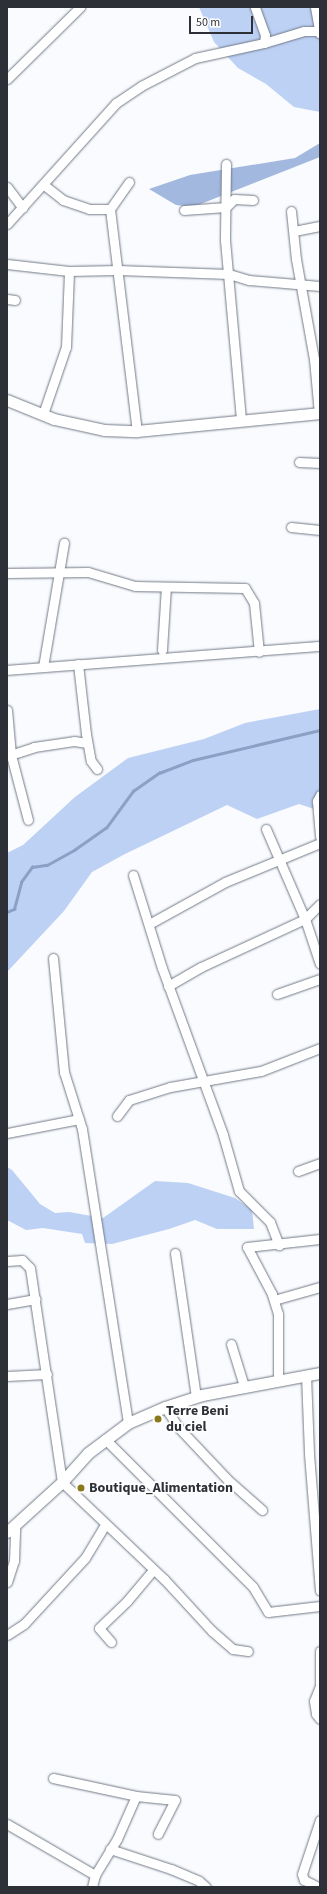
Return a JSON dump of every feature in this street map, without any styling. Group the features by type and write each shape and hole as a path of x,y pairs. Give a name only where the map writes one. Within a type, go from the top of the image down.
{"street":[{"path":"7,78 80,7"},
{"path":"255,7 265,35 264,43"},
{"path":"315,7 320,34"},
{"path":"7,224 44,185 116,103 141,86 194,58 264,43 304,30 320,31"},
{"path":"226,164 225,240 241,420"},
{"path":"129,182 110,209 137,432"},
{"path":"44,185 63,200 89,209 110,209"},
{"path":"7,187 23,208"},
{"path":"184,210 226,207 234,199 253,200"},
{"path":"7,400 76,426 137,432 241,420 319,414 314,359 291,211"},
{"path":"294,231 320,226"},
{"path":"7,264 69,271 118,270 229,274 249,280 320,286"},
{"path":"43,414 66,347 69,271"},
{"path":"299,462 320,463"},
{"path":"291,527 320,530"},
{"path":"43,667 64,543"},
{"path":"7,572 88,572 135,586 245,588 254,603 259,652"},
{"path":"162,650 166,586"},
{"path":"7,670 259,652 320,646"},
{"path":"78,664 87,743 91,761 96,769"},
{"path":"7,710 9,755 28,820"},
{"path":"9,755 34,747 74,741 87,743"},
{"path":"320,795 317,801 320,837"},
{"path":"266,830 305,919 320,964"},
{"path":"148,924 225,882 320,843"},
{"path":"133,875 168,986 204,1081 239,1191 270,1222 279,1245"},
{"path":"168,986 201,967 305,919 320,904"},
{"path":"53,958 64,1072 79,1120 128,1423"},
{"path":"277,994 320,979"},
{"path":"117,1116 129,1100 170,1087 261,1071 320,1048"},
{"path":"7,1133 79,1120"},
{"path":"298,1171 320,1163"},
{"path":"278,1380 278,1314 274,1300 246,1247 279,1245 320,1239"},
{"path":"175,1253 196,1397"},
{"path":"7,1261 22,1260 28,1262 36,1299 62,1482 153,1570 212,1631 233,1648 248,1651"},
{"path":"274,1300 320,1287"},
{"path":"7,1304 36,1299"},
{"path":"231,1344 244,1386"},
{"path":"7,1376 47,1374"},
{"path":"7,1582 14,1561 11,1528 62,1482 105,1439 128,1423 165,1407 196,1397 244,1386 320,1374"},
{"path":"306,1376 316,1493 320,1591"},
{"path":"165,1407 178,1427 227,1479 262,1510"},
{"path":"105,1439 253,1587 268,1612 320,1606"},
{"path":"7,1635 24,1624 85,1558 105,1525"},
{"path":"111,1642 98,1628 127,1601 153,1570"},
{"path":"320,1651 320,1686 314,1701 316,1714 320,1719"},
{"path":"53,1778 136,1796 175,1800 158,1834"},
{"path":"92,1887 95,1875 117,1839 136,1796"},
{"path":"318,1887 304,1880 302,1874 320,1820"},
{"path":"7,1824 95,1875"},
{"path":"110,1850 171,1869 199,1881 206,1887"}],"shaded area":[{"path":"199,7 320,7 320,112 294,107 266,84 238,68 214,42"},
{"path":"320,143 320,157 193,207 176,205 149,189 190,175 295,158"},
{"path":"320,709 320,811 299,804 257,819 227,805 125,854 92,872 64,911 7,972 7,853 23,845 75,797 128,758 204,739 245,723"},
{"path":"7,1167 12,1170 40,1204 55,1213 69,1212 103,1218 155,1181 188,1183 235,1198 252,1210 254,1229 217,1229 195,1220 169,1229 112,1244 85,1243 82,1234 43,1228 26,1230 7,1220"}],"waterway":[{"path":"7,912 14,909 21,882 32,867 47,865 74,850 106,828 133,791 159,773 193,760 320,730"}],"place":[{"name":"Terre Beni du ciel","path":"158,1419"},
{"name":"Boutique_Alimentation","path":"81,1488"}]}
